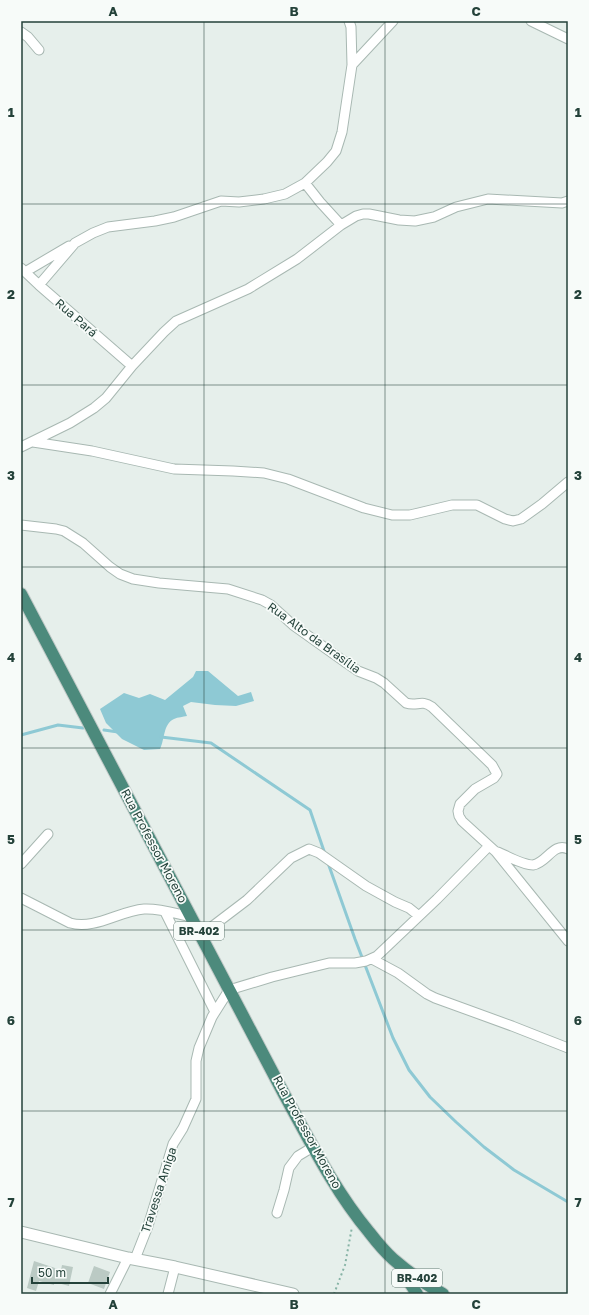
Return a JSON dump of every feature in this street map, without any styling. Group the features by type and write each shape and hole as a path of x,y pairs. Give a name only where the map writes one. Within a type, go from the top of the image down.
{"highway":[{"name":"Rua Professor Moreno","path":"21,594 313,1147 354,1214 393,1259"},
{"name":"BR-402","path":"393,1259 417,1294"},
{"name":"BR-402","path":"393,1259 424,1283 443,1294"}],"street":[{"path":"23,270 108,226 155,221 174,217 221,201 240,202 264,199 285,194 305,183 328,162 336,151 342,132 352,65 351,27 349,21"},
{"path":"352,65 393,21"},
{"path":"531,21 568,39"},
{"path":"21,32 28,37 39,50"},
{"path":"305,183 341,225"},
{"path":"21,447 70,423 94,408 106,398 132,366 176,321 248,289 297,259 341,225 356,216 363,214 415,221 434,217 456,207 488,199 562,203 568,202"},
{"path":"38,285 75,243"},
{"name":"Rua Pará","path":"23,270 38,285 132,366"},
{"path":"33,442 92,451 174,469 264,473 288,479 364,508 392,516 410,515 452,505 464,504 477,505 505,519 513,521 521,519 542,504 568,482"},
{"name":"Rua Alto da Brasília","path":"21,525 64,531 82,543 120,574 133,579 159,583 228,589 262,600 271,605 293,625 358,671 384,682 408,704 423,702 432,707 492,765 497,774 468,795 460,804 458,811 462,821 492,849"},
{"path":"21,864 48,834"},
{"path":"201,935 247,900 291,858 310,849 319,853 366,886 409,908 419,916"},
{"path":"492,849 525,864 531,865 539,863 556,849 568,849"},
{"path":"229,990 272,977 329,963 356,962 372,959 492,849"},
{"path":"492,849 568,941"},
{"path":"21,898 70,923 77,925 89,925 143,909 153,909 192,918"},
{"path":"166,912 215,1012"},
{"path":"372,959 398,973 435,998 568,1048"},
{"name":"Travessa Amiga","path":"110,1294 148,1226 166,1162 173,1144 183,1128 196,1099 196,1061 199,1048 215,1012 229,990"},
{"path":"277,1213 289,1168 298,1156 313,1147"},
{"path":"21,1232 175,1267 265,1290 293,1294"},
{"path":"168,1294 175,1267"}],"path":[{"path":"334,1294 345,1265 354,1214"}],"water":[{"path":"196,671 208,671 238,696 251,692 254,701 236,706 191,702 183,706 187,716 179,717 170,721 166,728 160,749 144,750 122,739 106,723 100,709 124,693 139,698 150,694 165,700 193,677"}],"building":[{"path":"34,1261 61,1270 62,1265 73,1267 69,1286 54,1282 54,1285 39,1281 36,1291 27,1288"},
{"path":"94,1266 110,1272 104,1289 88,1283"}],"waterway":[{"path":"21,735 58,725 83,728"},
{"path":"104,730 118,732"},
{"path":"161,737 211,743 310,810 325,854"},
{"path":"328,863 393,1038 409,1070 430,1097 484,1147 514,1170 568,1202"}]}
